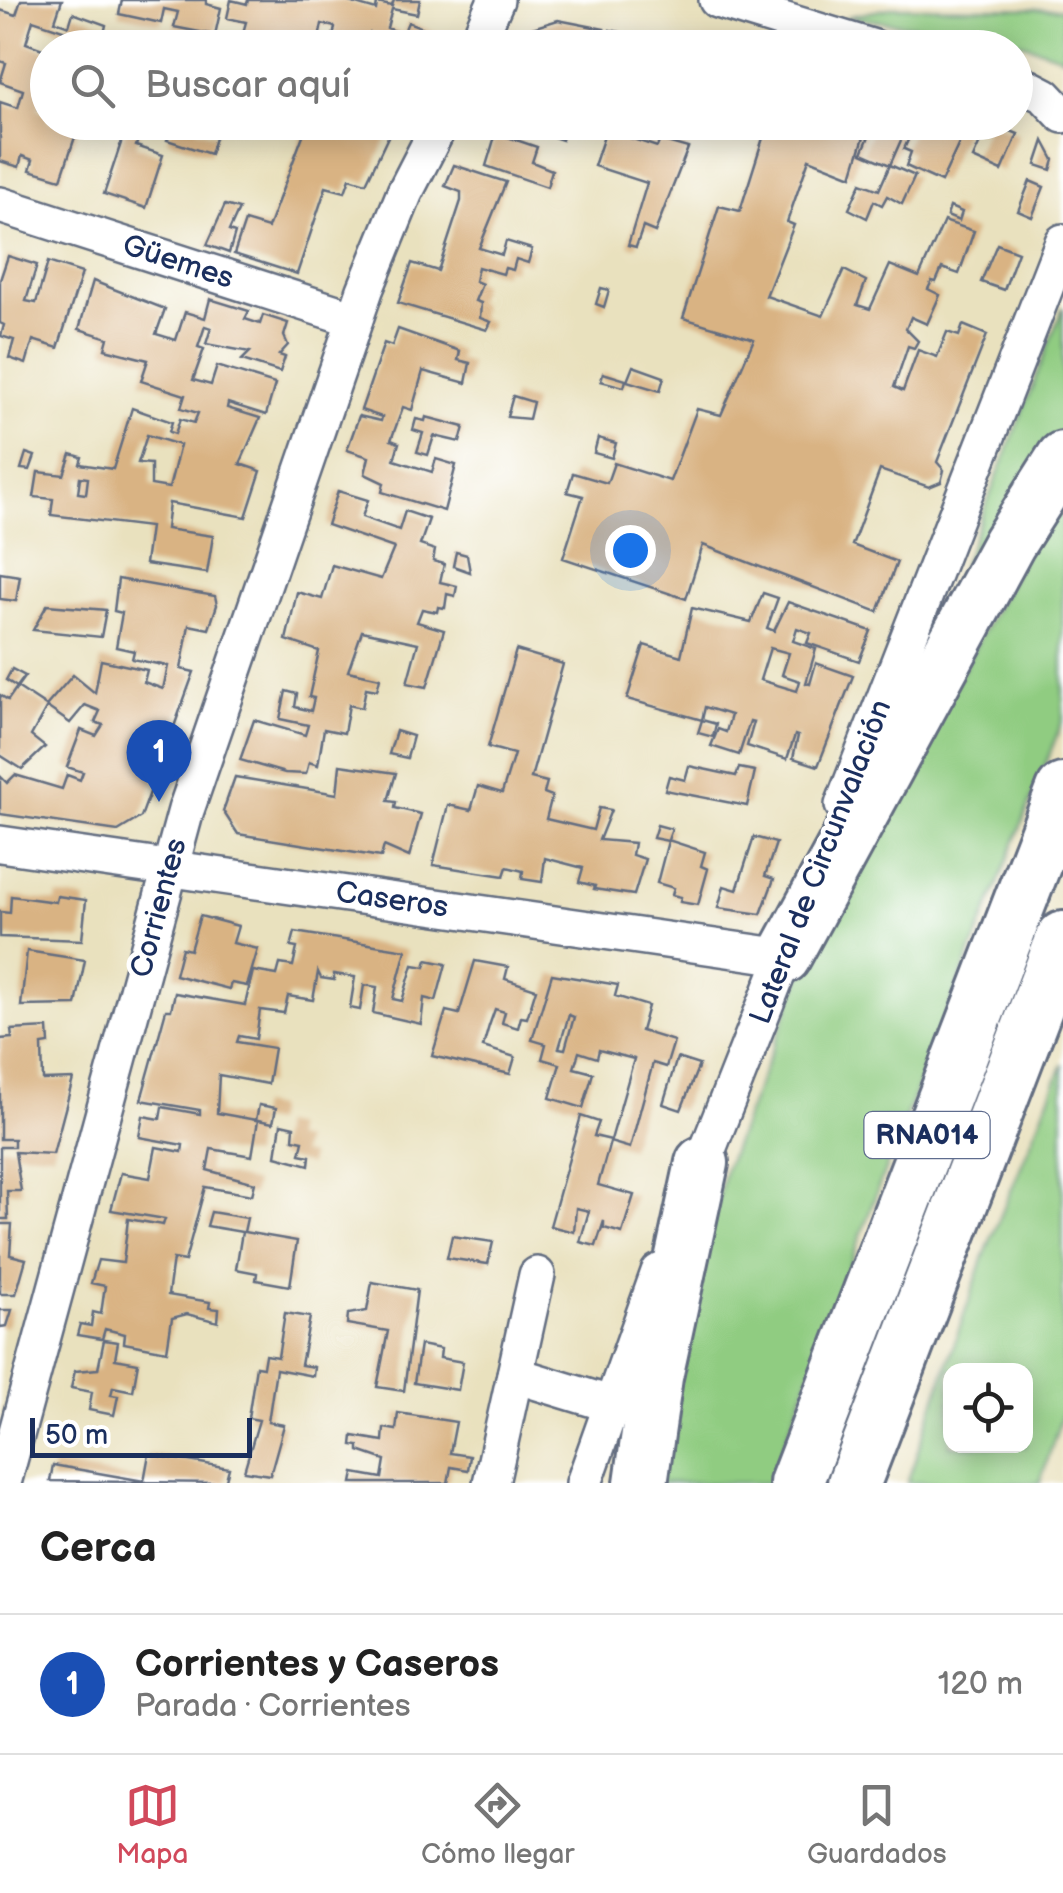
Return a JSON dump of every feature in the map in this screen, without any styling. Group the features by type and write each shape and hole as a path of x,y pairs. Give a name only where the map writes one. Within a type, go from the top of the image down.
{"highway":[{"path":"784,957 990,577 1063,458"},
{"name":"RNA014","path":"796,1483 1063,790"},
{"name":"RNA014","path":"854,1483 1063,938"},
{"path":"965,1186 1063,1008"},
{"path":"641,1483 656,1376 702,1164"},
{"path":"879,1483 923,1298"}],"street":[{"path":"482,30 496,0"},
{"path":"717,0 815,30"},
{"path":"1033,90 1063,115"},
{"name":"Corrientes","path":"2,1483 186,810 356,319 406,192 432,140"},
{"name":"Güemes","path":"0,205 356,319"},
{"name":"Lateral de Circunvalación","path":"584,1483 610,1404 702,1164 1063,242"},
{"name":"Caseros","path":"0,844 784,957"},
{"path":"491,1483 537,1275"},
{"path":"515,1375 610,1404"}],"green space":[{"path":"895,7 1063,9 1063,57 1033,47 1033,30 948,30 846,17"},
{"path":"1063,307 1063,430 915,688"},
{"path":"1063,482 1063,720 889,1159 770,1483 653,1483 725,1169 805,966"},
{"path":"1063,1064 1063,1412 1040,1483 907,1483 943,1377 943,1453 1033,1453 1033,1363 948,1363 984,1256"}],"building":[{"path":"21,0 62,0 55,21 69,26 73,13 106,25 105,30 63,30 33,20 26,43 30,44 30,140 74,140 61,179 30,170 33,160 22,156 19,167 0,161 0,102 18,108 23,90 0,82 6,63 0,61 0,10 16,15"},
{"path":"122,0 206,0 206,4 221,8 216,30 174,27 178,12 164,9 161,23 119,14"},
{"path":"231,0 247,4 248,0 342,0 376,10 377,3 392,6 394,0 420,0 417,14 392,9 387,28 392,30 334,30 322,24 321,30 244,30 246,22 227,18"},
{"path":"558,20 604,29 530,30"},
{"path":"408,22 428,30 405,30"},
{"path":"122,140 138,140 136,146 163,155 146,208 104,194"},
{"path":"167,140 214,140 210,154"},
{"path":"301,140 386,140 366,183 350,178 345,192 326,187 297,274 234,254 245,221 268,228"},
{"path":"494,140 516,140 537,147 532,162 552,170 547,187 486,166"},
{"path":"603,140 636,140 657,147 660,140 688,148 655,232 643,227 636,247 628,245 647,183 594,166"},
{"path":"762,140 863,140 852,176 809,159 787,222 794,225 766,296 823,316 844,270 866,281 857,305 870,309 890,265 919,277 944,221 974,231 959,274 942,268 936,282 932,281 928,289 940,295 927,324 911,317 906,329 918,341 914,348 908,346 894,387 903,391 918,350 937,357 947,332 959,336 963,325 987,335 937,462 944,470 941,482 929,487 880,470 852,545 897,562 878,612 703,545 686,599 563,558 583,496 567,492 573,473 607,483 614,463 670,481 697,409 721,415 754,339 683,318 719,206 740,211"},
{"path":"867,140 901,140 890,165 862,153"},
{"path":"908,140 961,140 941,182 906,166 911,152 904,149"},
{"path":"981,140 1015,140 1002,171 973,158"},
{"path":"1044,141 1054,160 1051,170 1036,165"},
{"path":"454,165 506,182 479,248 502,255 506,241 532,249 528,263 516,259 513,270 505,268 503,274 478,267 475,281 482,284 475,301 481,303 480,318 491,322 487,330 398,303 412,263 438,271 461,201 461,192 445,186"},
{"path":"890,165 915,176 902,204 887,196 882,205 874,201 867,218 849,209 861,183 879,190"},
{"path":"1030,181 1044,187 1032,217 1018,211"},
{"path":"225,205 239,209 229,231 235,233 229,253 207,245"},
{"path":"950,207 962,212 959,221 947,216"},
{"path":"997,244 1018,252 1004,290 981,282"},
{"path":"8,256 37,265 26,301 36,303 48,262 82,273 58,348 33,340 26,364 9,358 14,340 1,336 4,325 0,323 0,280"},
{"path":"93,281 165,309 156,334 176,340 185,312 205,318 210,299 249,311 245,319 260,324 263,315 288,323 284,336 288,345 279,355 285,357 280,372 242,360 250,352 206,344 211,328 205,326 198,347 204,349 193,380 211,385 217,366 275,384 266,415 228,403 227,408 260,418 240,464 261,471 246,517 169,503 166,529 213,536 207,573 145,564 150,527 51,515 53,499 34,497 38,472 64,475 71,454 82,457 80,464 113,469 132,408 172,422 169,432 175,434 180,419 194,423 198,413 181,408 185,395 141,381 148,360 105,349 108,338 79,329","holes":["147,435 180,445 169,488 151,485 151,464 138,463","80,477 88,478 86,494 78,493"]},
{"path":"601,288 609,290 604,307 596,304"},
{"path":"398,329 460,351 458,360 470,363 466,383 423,371 412,410 403,407 391,440 399,443 394,460 432,472 436,459 456,465 444,511 382,492 384,483 365,474 369,457 347,450 359,416 381,421 382,417 361,410 384,343 392,346"},
{"path":"633,366 664,377 660,391 627,381"},
{"path":"603,373 626,380 624,387 601,381"},
{"path":"513,396 533,402 529,419 507,417"},
{"path":"426,417 464,427 460,442 434,436 428,455 417,452 423,433 413,430 416,419 425,421"},
{"path":"598,438 616,443 612,458 594,453"},
{"path":"26,453 35,456 30,470 21,469"},
{"path":"338,491 368,500 362,517 399,530 405,511 429,519 420,545 435,550 433,561 444,564 440,582 457,586 455,596 447,594 445,608 438,607 437,612 422,609 417,622 444,630 427,687 407,683 418,643 362,631 348,671 380,678 377,690 366,688 362,708 349,705 344,733 324,729 318,765 309,762 306,774 285,773 240,760 254,720 305,735 308,725 280,719 286,691 297,694 295,707 311,711 314,698 309,697 319,651 286,640 297,592 322,599 332,565 381,579 394,548 327,525"},
{"path":"456,552 467,555 470,572 453,566"},
{"path":"0,573 20,576 16,601 0,599"},
{"path":"118,579 215,596 217,605 209,629 189,625 181,669 194,672 141,817 118,831 0,814 0,776 7,783 15,775 62,789 67,775 80,780 83,772 67,767 81,730 96,736 103,725 95,722 100,711 85,705 70,723 47,707 31,736 45,747 22,769 0,755 0,695 8,700 17,687 46,706 73,675 95,693 101,660 147,670 144,682 163,689 168,666 132,659 134,651 116,647 122,613 114,611"},
{"path":"763,593 778,598 767,628 774,631 788,602 871,631 859,661 807,643 811,633 797,628 793,641 816,649 806,683 810,684 816,663 853,676 818,766 793,758 798,736 795,735 787,759 747,746 754,722 750,721 739,755 711,746 718,729 726,732 731,715 705,707 702,720 627,699 644,645 681,656 692,608 751,622","holes":["770,648 789,653 782,675 800,681 797,691 760,680"]},
{"path":"47,605 106,610 101,637 33,630"},
{"path":"516,650 563,664 531,778 547,782 544,793 552,796 546,819 593,830 599,808 611,810 599,840 634,843 632,855 645,859 634,895 594,889 595,886 579,882 583,868 545,858 542,882 522,879 523,871 507,867 504,876 433,865 448,805 471,810 478,786 502,793 514,754 488,747"},
{"path":"12,669 25,676 17,687 6,680"},
{"path":"702,720 716,724 713,737 698,733"},
{"path":"396,731 413,736 407,758 389,754"},
{"path":"340,765 396,773 388,801 396,802 395,808 421,814 409,857 384,846 381,857 238,834 223,811 235,777 337,794"},
{"path":"689,766 736,776 739,768 755,771 747,806 665,790 669,776 685,780"},
{"path":"657,825 672,829 668,840 705,852 701,866 708,869 698,905 680,902 681,897 672,895 674,888 657,883 668,841 653,838"},
{"path":"754,837 776,843 765,876 774,879 761,914 718,908 724,886 737,890"},
{"path":"11,896 56,902 57,896 86,900 82,940 0,937 0,912 10,913"},
{"path":"200,916 238,926 233,943 258,949 247,986 231,983 229,989 175,975 182,948 190,950"},
{"path":"295,932 406,950 393,999 402,1001 413,965 425,967 427,960 446,964 436,1001 424,998 421,1024 373,1013 377,987 364,985 360,1010 350,1008 355,977 334,974 334,980 321,978 318,972 313,1000 288,996 284,1013 260,1010 256,1039 239,1036 237,1042 274,1048 268,1084 219,1075 217,1113 256,1120 259,1105 276,1108 273,1123 258,1120 252,1156 211,1149 207,1170 255,1183 252,1195 205,1187 185,1261 173,1259 168,1295 210,1302 209,1308 219,1309 218,1322 187,1314 172,1318 167,1351 124,1343 125,1334 105,1329 102,1339 77,1335 80,1324 91,1326 93,1312 101,1314 105,1286 91,1283 98,1260 123,1263 128,1219 163,1225 165,1219 111,1210 121,1173 150,1178 156,1147 182,1152 183,1145 139,1137 143,1116 160,1119 162,1107 200,1114 200,1110 141,1100 166,1010 171,1010 175,993 245,1005 253,971 277,975 280,964 293,966 297,948 291,947"},
{"path":"27,951 85,960 76,1005 21,1006"},
{"path":"475,961 508,967 505,979 536,989 527,1018 521,1017 518,1028 502,1023 505,1012 495,1009 489,1026 483,1047 515,1057 510,1074 432,1056 446,1011 459,1014"},
{"path":"552,974 618,985 615,996 648,1006 641,1031 674,1041 666,1067 653,1063 630,1148 610,1142 598,1185 634,1195 622,1233 604,1228 604,1221 596,1246 580,1242 589,1211 576,1208 574,1232 550,1226 581,1116 599,1122 594,1136 611,1140 634,1059 599,1050 597,1058 579,1052 574,1068 593,1073 583,1108 550,1098 560,1064 542,1059 546,1044 532,1040","holes":["569,1015 574,1017 565,1049 559,1048"]},
{"path":"48,1028 49,1044 42,1045 43,1080 73,1079 53,1154 15,1152 21,1191 7,1191 8,1219 0,1219 0,1147 14,1147 14,1139 0,1139 0,1039 12,1038 11,1030"},
{"path":"677,1058 699,1065 681,1110 663,1104"},
{"path":"281,1124 294,1127 293,1139 303,1141 300,1154 310,1156 309,1165 276,1156"},
{"path":"211,1212 247,1218 244,1232 297,1241 290,1286 256,1280 257,1273 236,1269 242,1232 207,1226"},
{"path":"0,1224 12,1224 10,1255 26,1259 16,1294 0,1294"},
{"path":"452,1236 493,1242 488,1264 447,1258"},
{"path":"372,1282 417,1290 404,1391 377,1387 388,1331 347,1324 348,1314 367,1311"},
{"path":"0,1310 12,1310 7,1326 0,1327"},
{"path":"285,1313 310,1317 301,1365 314,1367 313,1376 276,1369 268,1422 284,1425 270,1475 244,1471 259,1420 248,1418 256,1366 263,1367 265,1355 278,1357"},
{"path":"104,1340 118,1342 115,1359 138,1363 133,1391 113,1387 111,1395 118,1396 114,1415 89,1410 92,1392 71,1388 75,1371 98,1369"},
{"path":"420,1345 441,1349 440,1358 463,1362 458,1390 414,1383"},
{"path":"398,1413 456,1422 450,1453 470,1456 468,1470 451,1467 448,1483 352,1483 354,1473 382,1478 385,1460 359,1451 359,1446 352,1445 353,1436 383,1441 384,1428 396,1430"},
{"path":"149,1454 229,1468 225,1483 50,1481 53,1465 144,1481"}],"place":[{"name":"Corrientes y Caseros","path":"159,802"}]}
